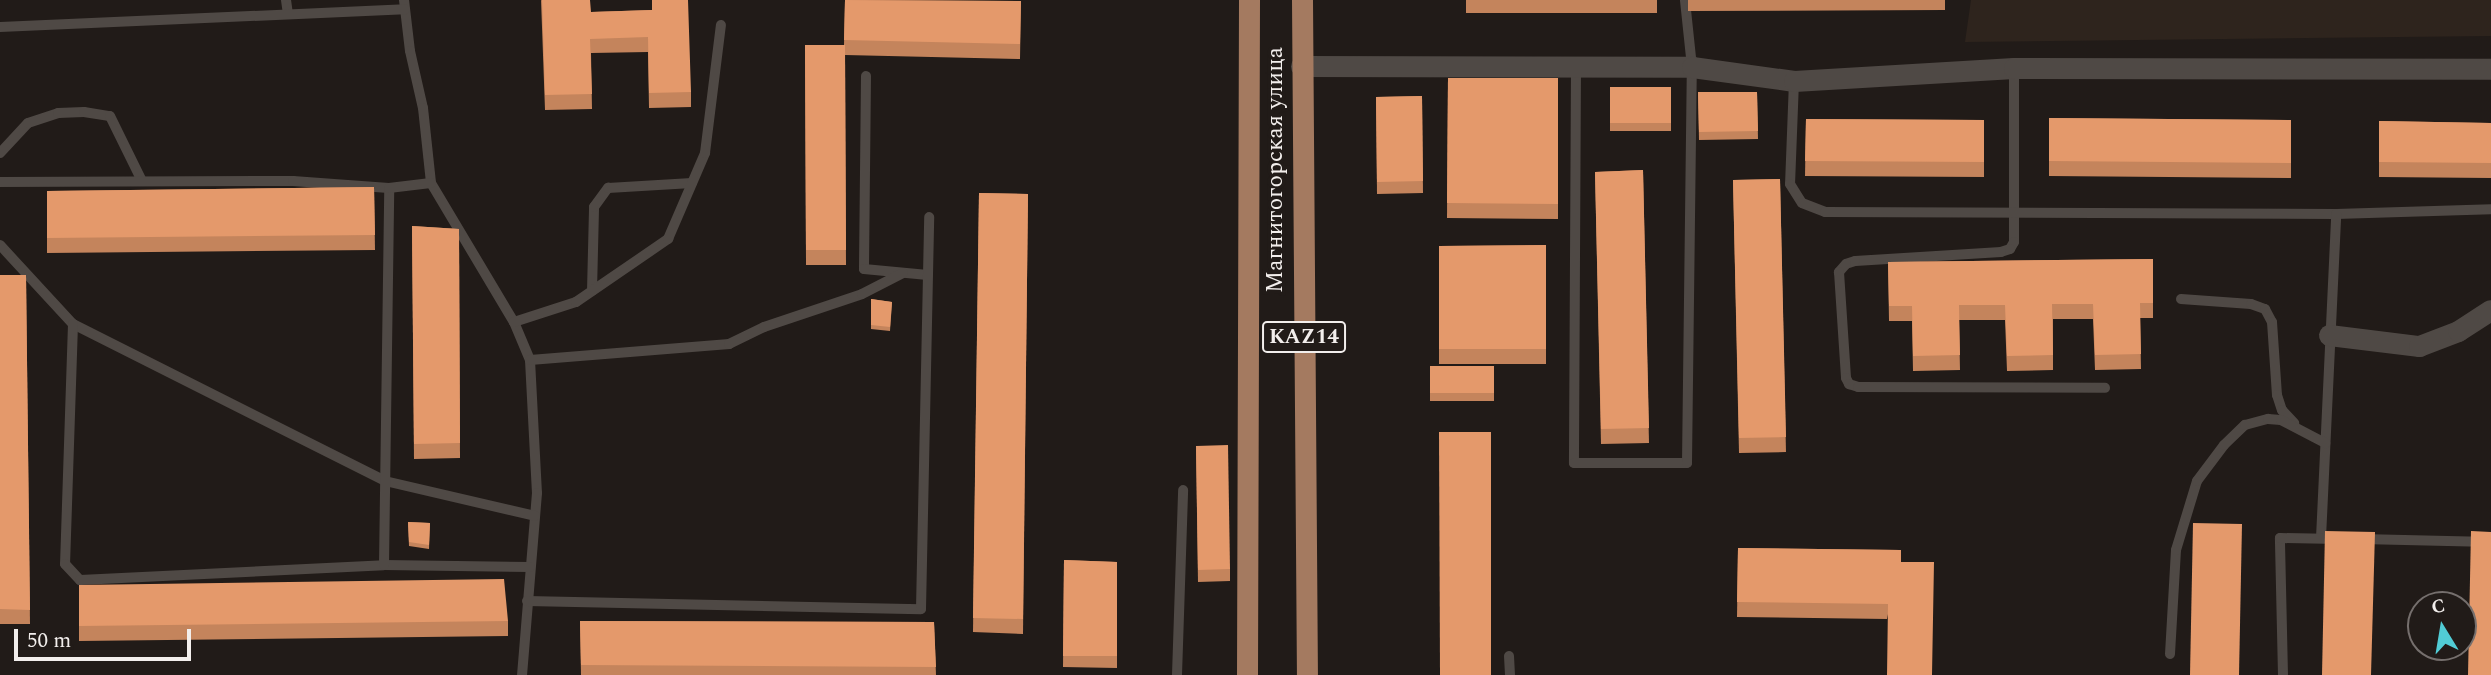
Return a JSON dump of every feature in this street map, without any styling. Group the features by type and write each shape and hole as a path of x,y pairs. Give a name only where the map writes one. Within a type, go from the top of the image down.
{"main road":[{"name":"Магнитогорская улица","path":"1247,675 1249,0"},
{"name":"Магнитогорская улица","path":"1302,0 1307,675"}],"street":[{"path":"1301,66 1692,67 1794,81 2014,68 2491,69"},
{"path":"2329,335 2419,346 2458,331 2490,310"}],"lane":[{"path":"286,0 288,14"},
{"path":"1576,67 1574,463 1687,463 1692,67 1685,0"},
{"path":"0,27 288,14 405,4 410,51 423,108 431,183 514,322 530,360 537,493 522,675"},
{"path":"514,322 576,302 668,239 705,153 721,25"},
{"path":"2014,68 2014,242 2010,249 1855,261 1846,264 1839,272 1846,378 1849,384 1858,387 2105,388"},
{"path":"866,76 864,269 928,275"},
{"path":"1794,81 1790,184 1802,203 1825,212 2016,215 2336,214 2491,209"},
{"path":"0,153 28,123 58,113 84,112 110,116 142,181"},
{"path":"0,182 293,181 389,188 431,183"},
{"path":"592,291 594,207 608,188 692,183"},
{"path":"384,565 389,188"},
{"path":"2321,538 2336,214"},
{"path":"527,601 921,609 929,217"},
{"path":"0,245 73,324 385,481 535,516"},
{"path":"530,360 729,344 764,327 862,294 903,273"},
{"path":"2181,299 2251,304 2265,309 2272,322 2277,395 2282,410 2296,425 2325,443"},
{"path":"73,324 65,564 80,580 384,565 530,567"},
{"path":"2170,654 2176,550 2197,481 2224,445 2245,425 2268,419 2296,425"},
{"path":"1177,675 1183,490"},
{"path":"2283,675 2280,538 2491,542"},
{"path":"1509,656 1510,675"}],"shaded area":[{"path":"1971,0 2491,0 2491,36 1965,42"}],"building":[{"path":"542,0 590,0 591,12 652,10 652,0 688,0 691,92 649,93 648,37 590,39 592,94 545,95"},
{"path":"845,0 1021,1 1020,44 844,40"},
{"path":"805,45 845,45 846,250 806,250"},
{"path":"1448,78 1558,78 1558,204 1447,203"},
{"path":"1610,87 1671,87 1671,123 1610,123"},
{"path":"1698,92 1757,92 1758,131 1699,132"},
{"path":"1422,96 1423,181 1377,182 1376,97"},
{"path":"2049,118 2291,120 2291,163 2049,161"},
{"path":"1806,119 1984,120 1984,162 1805,161"},
{"path":"2379,121 2491,123 2491,163 2379,162"},
{"path":"1643,170 1649,428 1601,429 1595,172"},
{"path":"1780,179 1786,437 1739,438 1733,180"},
{"path":"374,187 375,235 47,238 47,191"},
{"path":"979,193 1028,194 1023,619 973,618"},
{"path":"412,226 459,229 460,443 414,444"},
{"path":"1546,245 1546,349 1439,349 1439,246"},
{"path":"2153,259 2153,303 2140,303 2141,354 2095,355 2093,304 2052,304 2053,355 2007,356 2005,305 1959,305 1960,355 1913,356 1912,306 1889,306 1888,262"},
{"path":"0,275 26,275 30,610 0,609"},
{"path":"871,299 892,302 890,327 871,325"},
{"path":"1430,366 1494,366 1494,393 1430,393"},
{"path":"1439,432 1491,432 1491,675 1440,675"},
{"path":"1228,445 1230,569 1198,570 1196,446"},
{"path":"408,522 430,523 429,545 409,542"},
{"path":"2193,523 2242,524 2239,675 2190,675"},
{"path":"2325,531 2375,532 2371,675 2322,675"},
{"path":"2471,531 2491,532 2491,675 2468,675 2468,661 2477,661 2477,591 2470,591"},
{"path":"1738,548 1901,550 1901,562 1934,562 1932,675 1887,675 1888,604 1737,602"},
{"path":"1064,560 1117,562 1117,656 1063,656"},
{"path":"504,579 508,621 79,626 79,585"},
{"path":"580,621 934,622 936,667 581,665"}]}
